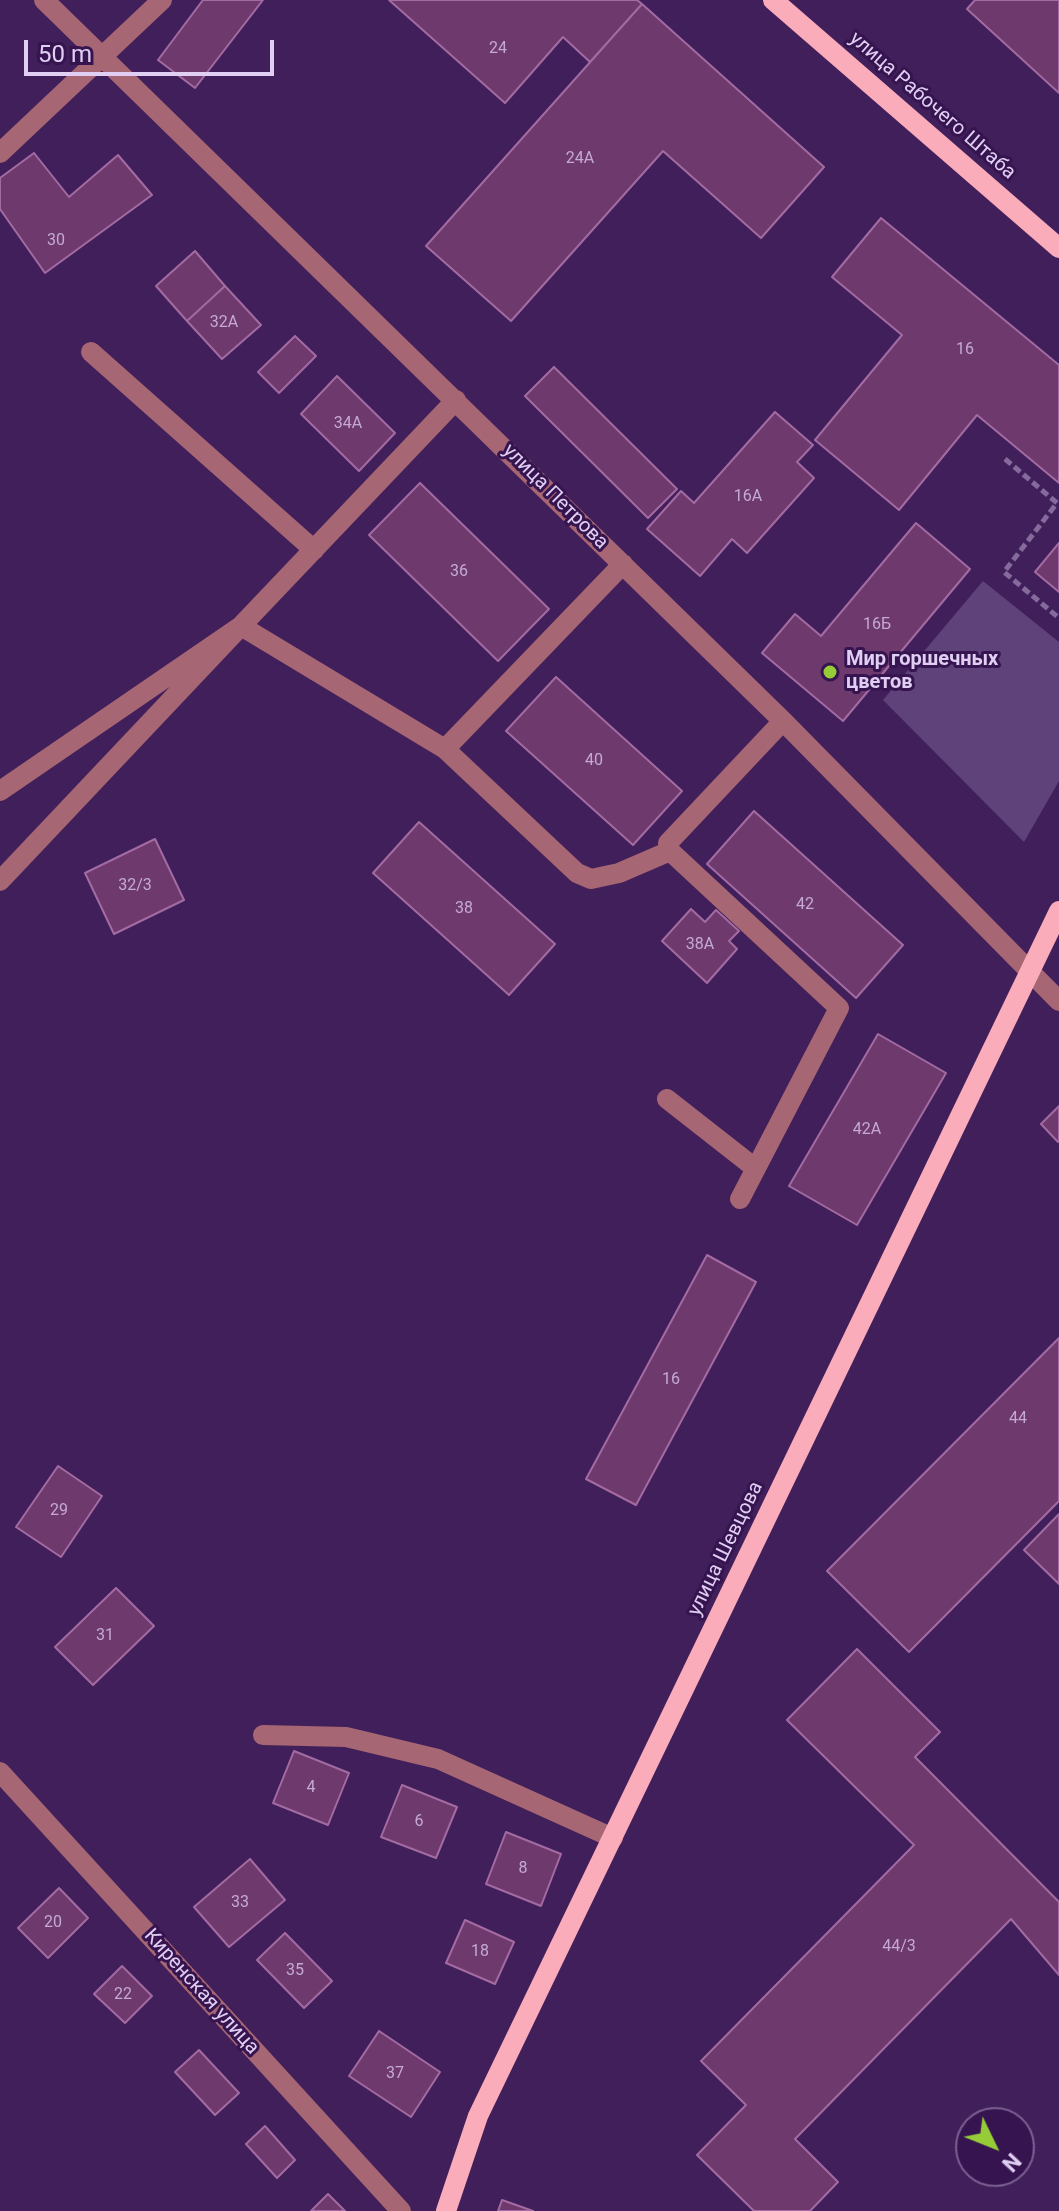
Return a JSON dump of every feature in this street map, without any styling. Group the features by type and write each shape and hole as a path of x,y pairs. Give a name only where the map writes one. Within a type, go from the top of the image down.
{"main road":[{"name":"улица Рабочего Штаба","path":"773,0 1059,248"},
{"name":"улица Шевцова","path":"446,2211 478,2116 1059,911"}],"street":[{"name":"улица Петрова","path":"44,0 783,721 1059,1001"},
{"path":"0,153 162,0"},
{"path":"91,352 314,550"},
{"path":"0,881 456,400"},
{"path":"445,749 623,564"},
{"path":"241,626 445,749 577,873 591,879 619,873 670,851"},
{"path":"0,791 241,626"},
{"path":"740,1199 839,1008 670,851 668,843 783,721"},
{"path":"667,1099 755,1168"},
{"path":"263,1735 346,1737 438,1759 613,1838"},
{"name":"Киренская улица","path":"0,1772 401,2211"}],"path":[{"path":"1005,459 1057,503 1004,572 1059,618"}],"shaded area":[{"path":"983,581 1059,642 1059,781 1024,842 883,700"}],"building":[{"path":"203,0 263,0 195,88 158,60"},
{"path":"389,0 637,0 642,4 590,62 563,37 505,103"},
{"path":"975,0 1059,0 1059,93 967,9"},
{"path":"642,4 824,167 761,238 663,151 511,321 426,246"},
{"path":"34,153 69,197 118,155 152,195 45,273 0,209 0,178"},
{"path":"881,218 1059,365 1059,483 977,415 899,510 815,440 902,335 832,277"},
{"path":"195,251 225,286 187,321 156,286"},
{"path":"225,286 261,325 222,359 187,321"},
{"path":"295,336 316,356 279,393 258,372"},
{"path":"554,367 677,489 648,518 525,396"},
{"path":"337,376 395,433 359,471 301,414"},
{"path":"775,412 813,445 797,462 814,478 747,553 732,539 700,576 647,529 681,491 694,503"},
{"path":"420,483 549,609 498,661 369,535"},
{"path":"916,523 970,569 843,721 762,653 795,614 821,636"},
{"path":"1059,543 1059,592 1035,572"},
{"path":"556,677 682,791 633,845 506,731"},
{"path":"754,811 903,945 856,998 707,864"},
{"path":"419,822 555,944 509,995 373,873"},
{"path":"155,839 184,900 114,934 85,873"},
{"path":"691,909 705,922 716,910 739,931 729,941 737,949 707,983 662,941"},
{"path":"878,1034 946,1073 857,1225 789,1186"},
{"path":"1059,1106 1059,1141 1058,1142 1041,1124"},
{"path":"707,1255 756,1282 636,1505 586,1479"},
{"path":"1059,1338 1059,1501 909,1652 827,1571"},
{"path":"58,1466 102,1496 61,1557 16,1527"},
{"path":"1059,1514 1059,1584 1024,1550"},
{"path":"116,1588 154,1626 93,1685 55,1647"},
{"path":"857,1649 940,1732 915,1757 1059,1902 1059,1975 1011,1919 795,2139 838,2182 810,2211 754,2211 697,2155 746,2105 701,2061 914,1845 787,1720"},
{"path":"294,1751 349,1773 328,1825 273,1803"},
{"path":"402,1785 457,1807 436,1858 381,1837"},
{"path":"506,1832 561,1854 541,1906 486,1884"},
{"path":"250,1859 285,1900 229,1947 194,1907"},
{"path":"59,1888 88,1918 48,1958 18,1928"},
{"path":"465,1920 514,1942 495,1984 446,1963"},
{"path":"285,1933 332,1981 304,2008 257,1960"},
{"path":"122,1966 152,1996 125,2023 94,1994"},
{"path":"379,2031 440,2072 411,2117 349,2076"},
{"path":"199,2050 239,2093 215,2115 175,2072"},
{"path":"265,2126 295,2160 277,2178 246,2144"},
{"path":"328,2194 345,2211 311,2211"},
{"path":"502,2200 519,2206 533,2211 498,2211"}],"place":[{"name":"Мир горшечных цветов","path":"830,672"}]}
